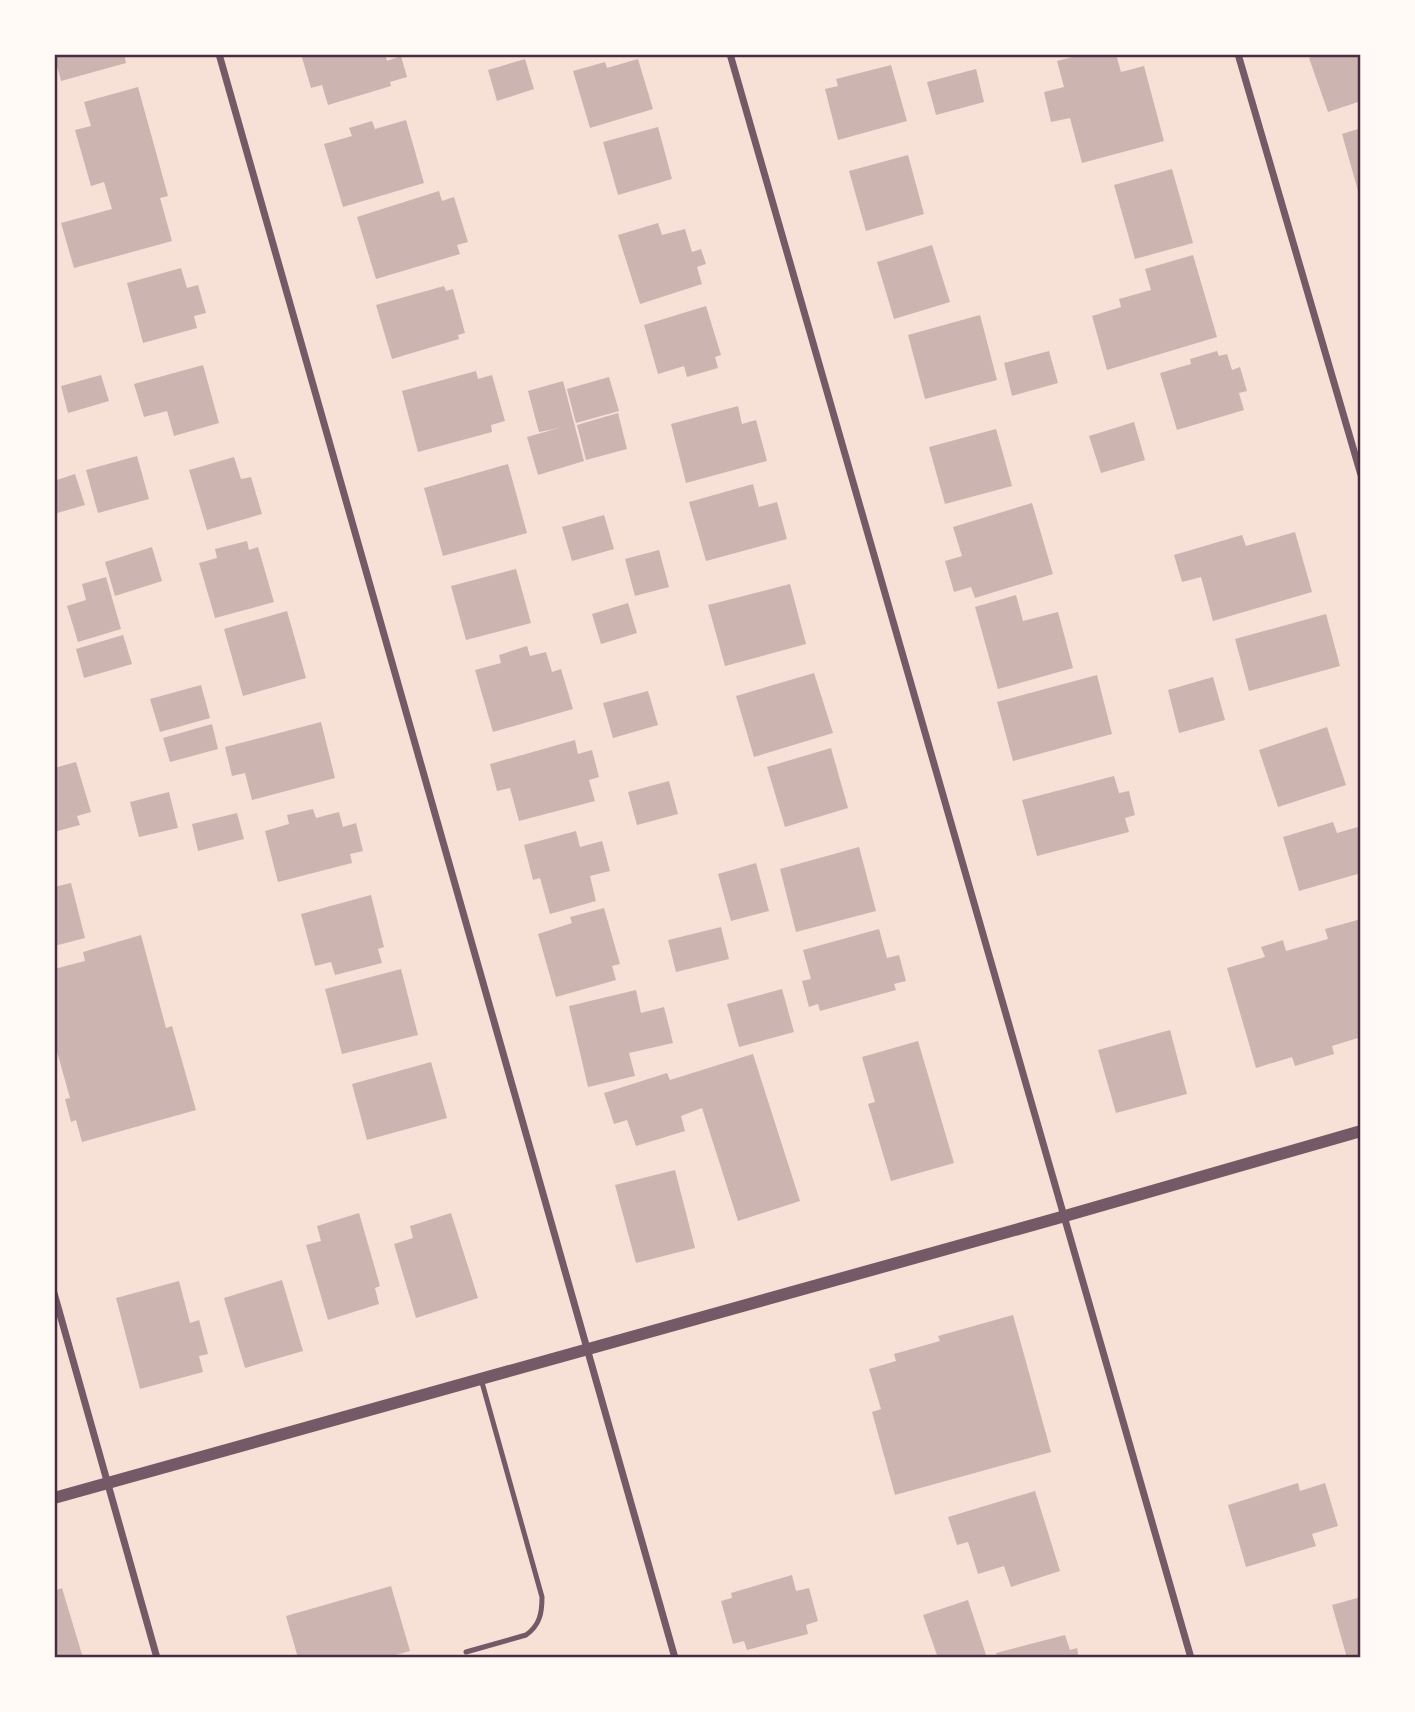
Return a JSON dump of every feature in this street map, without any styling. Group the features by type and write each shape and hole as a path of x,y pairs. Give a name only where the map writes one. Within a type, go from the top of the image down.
{"street":[{"path":"219,54 674,1658"},
{"path":"730,54 1191,1658"},
{"path":"1238,54 1361,475"},
{"path":"54,1498 1361,1131"},
{"path":"54,1293 157,1658"}],"lane":[{"path":"466,1652 526,1635 533,1630 542,1613 542,1597 481,1379"}],"building":[{"path":"54,54 124,54 126,63 61,81"},
{"path":"301,54 385,54 387,61 401,56 407,77 390,82 391,86 328,105 322,85 311,88"},
{"path":"1084,54 1116,54 1121,72 1144,66 1164,141 1082,163 1070,118 1051,122 1044,92 1064,87 1057,61"},
{"path":"1320,54 1361,54 1361,101 1328,112 1309,58"},
{"path":"525,59 534,89 497,101 488,70"},
{"path":"638,59 653,109 590,128 573,71 605,62 607,68"},
{"path":"891,65 907,121 838,140 825,89 838,86 836,79"},
{"path":"976,69 984,102 936,115 927,82"},
{"path":"138,87 168,196 160,198 172,241 74,268 61,223 112,209 104,182 91,186 75,130 91,126 84,102"},
{"path":"406,120 424,183 343,207 324,144 352,136 349,128 372,121 375,129"},
{"path":"658,127 672,179 618,195 603,142"},
{"path":"1361,128 1361,198 1360,198 1342,134"},
{"path":"908,155 924,214 866,231 849,171"},
{"path":"1172,169 1193,243 1135,259 1114,185"},
{"path":"439,191 442,201 454,197 468,242 457,245 460,254 376,279 357,217"},
{"path":"658,223 662,235 685,229 692,252 701,249 706,264 697,267 702,284 640,304 618,235"},
{"path":"932,245 950,302 894,319 877,262"},
{"path":"1193,255 1217,337 1107,370 1092,316 1121,307 1119,299 1151,290 1145,269"},
{"path":"181,268 187,288 198,285 206,313 194,316 197,328 143,343 127,283"},
{"path":"444,286 446,291 453,289 465,333 458,335 459,339 392,359 376,305"},
{"path":"706,306 721,355 715,357 718,368 687,377 684,366 658,374 644,325"},
{"path":"980,315 997,380 925,399 908,335"},
{"path":"1049,351 1058,383 1012,396 1004,363"},
{"path":"1217,351 1219,356 1227,354 1232,370 1240,367 1247,391 1239,393 1244,410 1177,430 1160,373 1191,364 1190,359"},
{"path":"203,365 219,423 174,436 167,411 144,417 134,384"},
{"path":"476,371 478,379 492,375 505,421 491,425 492,432 418,452 402,391"},
{"path":"101,375 109,401 68,413 61,386"},
{"path":"609,377 619,411 576,423 567,389"},
{"path":"563,381 584,461 538,475 527,437 559,428 539,432 528,391"},
{"path":"738,406 742,424 756,420 767,461 686,483 671,424"},
{"path":"618,413 627,449 586,460 577,425"},
{"path":"1134,422 1145,460 1101,473 1089,436"},
{"path":"996,429 1012,486 945,504 929,447"},
{"path":"137,456 149,499 98,513 86,470"},
{"path":"234,457 241,479 251,477 262,514 207,530 189,470"},
{"path":"508,464 527,533 443,556 424,488"},
{"path":"75,474 85,505 54,514 54,481"},
{"path":"753,484 759,507 777,502 787,539 706,561 689,502"},
{"path":"1032,503 1053,574 975,598 971,587 954,592 945,561 962,556 953,527"},
{"path":"604,515 614,549 572,561 562,527"},
{"path":"1295,532 1312,592 1213,621 1201,577 1182,582 1174,555 1242,535 1246,546"},
{"path":"247,541 249,550 258,547 274,602 215,618 199,563 217,558 215,549"},
{"path":"152,547 162,581 115,596 105,562"},
{"path":"659,550 669,587 635,596 625,559"},
{"path":"516,569 531,623 466,640 451,586"},
{"path":"106,577 121,629 78,642 67,606 86,600 82,584"},
{"path":"790,584 806,644 725,666 708,605"},
{"path":"1016,595 1023,621 1058,612 1073,668 998,689 975,607"},
{"path":"628,603 637,633 601,644 592,614"},
{"path":"287,611 306,678 243,696 224,629"},
{"path":"1326,614 1340,666 1249,691 1235,639"},
{"path":"123,635 132,664 84,678 76,649"},
{"path":"527,646 530,656 546,652 552,672 561,669 573,709 493,732 475,670 501,663 499,655"},
{"path":"814,673 833,733 754,757 736,696"},
{"path":"1097,675 1112,734 1013,761 997,702"},
{"path":"1213,677 1225,720 1179,733 1168,690"},
{"path":"201,685 210,718 160,732 150,699"},
{"path":"648,691 658,725 613,738 603,703"},
{"path":"321,722 335,778 252,800 245,773 232,776 225,747"},
{"path":"212,724 218,749 170,762 163,738"},
{"path":"1327,727 1346,785 1278,807 1259,750"},
{"path":"575,740 578,754 592,750 599,777 589,780 595,801 519,821 510,788 497,791 490,764"},
{"path":"831,748 848,808 785,827 767,767"},
{"path":"76,762 91,812 77,816 80,825 54,832 54,768"},
{"path":"1114,776 1119,793 1129,791 1135,815 1125,818 1129,832 1037,856 1022,800"},
{"path":"669,781 678,814 637,825 628,792"},
{"path":"169,792 178,828 139,837 130,802"},
{"path":"313,809 316,818 339,812 343,827 356,823 363,851 350,854 352,863 278,882 265,831 289,824 287,815"},
{"path":"237,813 244,839 198,851 192,824"},
{"path":"1333,822 1337,833 1361,826 1361,873 1299,891 1283,837"},
{"path":"576,831 580,847 602,841 610,871 590,876 596,901 550,914 540,878 533,880 524,845"},
{"path":"859,847 876,911 796,932 780,869"},
{"path":"756,863 769,911 731,921 718,874"},
{"path":"71,883 85,938 54,946 54,887"},
{"path":"371,895 384,947 378,949 382,963 335,975 331,962 315,966 301,914"},
{"path":"604,908 620,964 612,966 616,980 556,997 538,934 572,923 570,917"},
{"path":"1361,919 1361,1037 1332,1046 1334,1054 1295,1066 1292,1057 1256,1068 1227,968 1265,957 1261,947 1283,940 1286,951 1328,939 1325,929"},
{"path":"721,927 729,959 676,972 668,940"},
{"path":"879,929 887,958 899,955 906,981 894,984 896,990 820,1011 818,1004 809,1007 802,981 811,979 803,950"},
{"path":"141,935 166,1028 172,1026 196,1110 82,1142 76,1120 71,1122 65,1099 70,1098 54,1041 54,969 85,961 83,952"},
{"path":"401,969 418,1035 342,1054 325,989"},
{"path":"782,989 794,1032 739,1047 727,1004"},
{"path":"636,990 641,1013 664,1007 673,1043 629,1053 635,1076 588,1087 569,1006"},
{"path":"1170,1030 1187,1094 1116,1113 1098,1050"},
{"path":"918,1041 954,1163 891,1181 868,1104 875,1102 862,1057"},
{"path":"753,1054 800,1201 738,1221 702,1108 681,1116 685,1131 636,1146 627,1120 614,1124 604,1093 667,1073 670,1080"},
{"path":"431,1062 447,1118 367,1140 352,1084"},
{"path":"675,1170 695,1248 636,1263 615,1185"},
{"path":"359,1213 380,1286 375,1288 379,1304 328,1320 306,1245 321,1241 317,1226"},
{"path":"451,1213 478,1298 416,1318 394,1244 413,1238 410,1226"},
{"path":"282,1280 303,1351 245,1368 224,1298"},
{"path":"179,1281 190,1323 199,1320 208,1354 199,1356 203,1372 140,1389 116,1298"},
{"path":"1013,1315 1051,1452 895,1495 872,1412 881,1409 869,1369 896,1361 894,1354 940,1341 938,1336"},
{"path":"1298,1483 1300,1491 1325,1483 1338,1526 1312,1534 1316,1546 1246,1567 1228,1505"},
{"path":"1035,1491 1060,1571 1011,1587 1004,1566 978,1574 968,1542 957,1545 948,1517"},
{"path":"792,1575 796,1591 809,1588 818,1621 806,1625 808,1634 747,1650 744,1641 733,1644 721,1601 732,1598 731,1593"},
{"path":"391,1586 410,1651 385,1658 298,1658 286,1616"},
{"path":"62,1588 83,1658 54,1658 54,1591"},
{"path":"1361,1597 1361,1658 1347,1658 1332,1605"},
{"path":"968,1600 987,1658 938,1658 923,1615"},
{"path":"1065,1635 1070,1650 1077,1648 1079,1658 997,1658 996,1653"}]}
